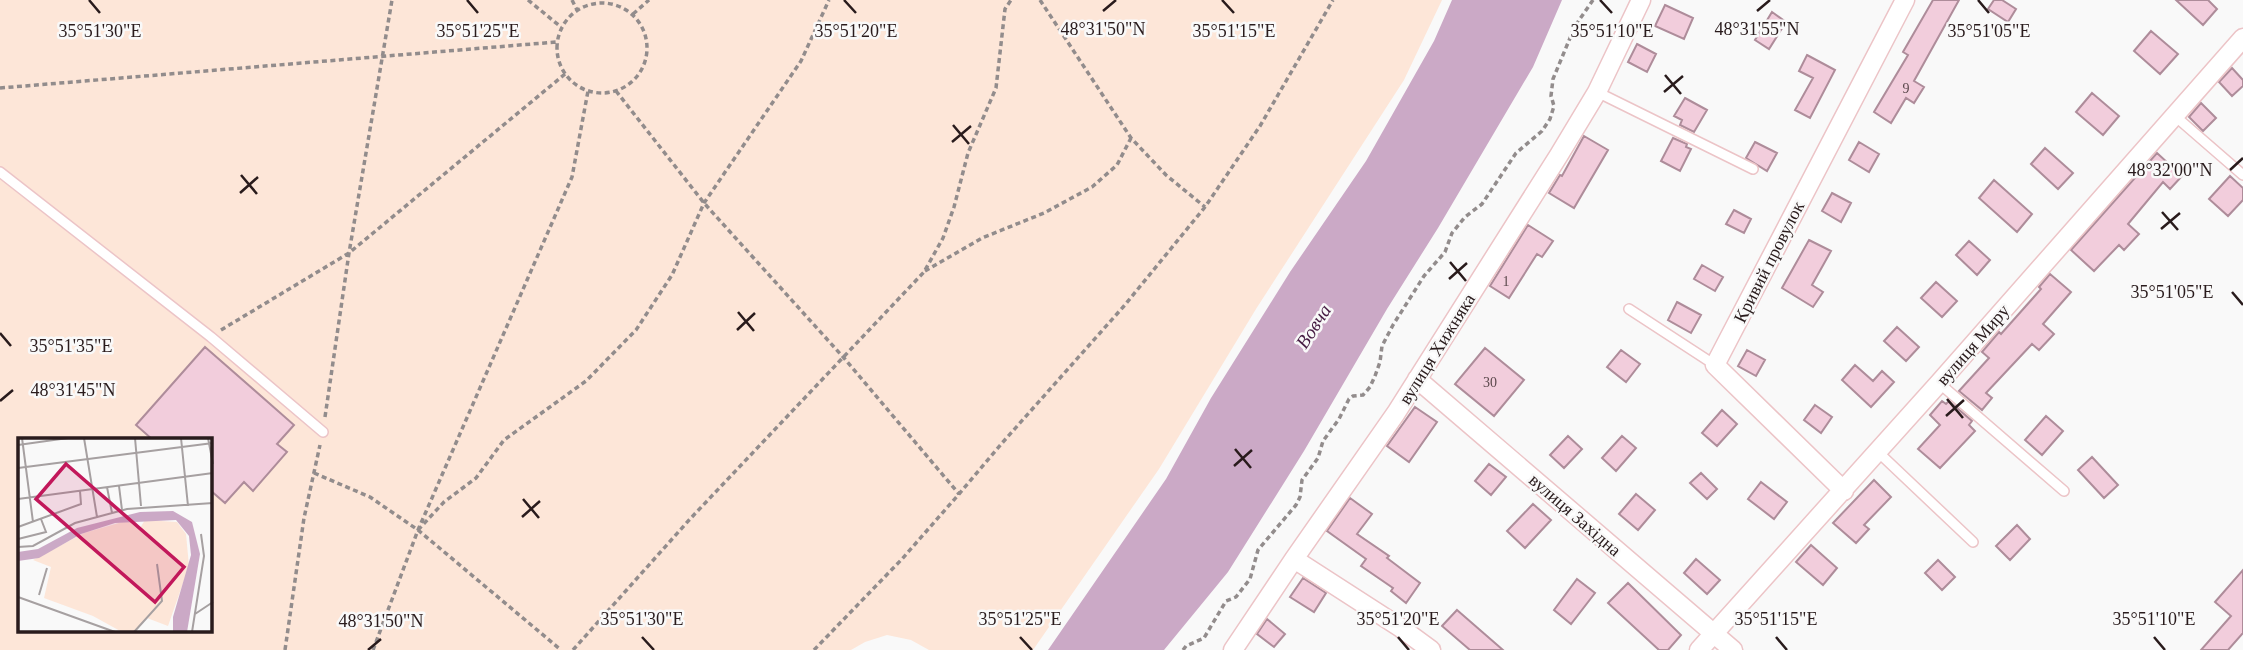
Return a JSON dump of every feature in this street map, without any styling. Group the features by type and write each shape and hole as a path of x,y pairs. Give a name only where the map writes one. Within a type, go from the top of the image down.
{"street":[{"name":"вулиця Хижняка","path":"1233,650 1396,414 1597,92 1641,0"},
{"name":"Кривий провулок","path":"1715,365 1905,0"},
{"name":"вулиця Миру","path":"1699,650 1940,383 2243,38"},
{"path":"1715,365 1843,491"},
{"name":"вулиця Західна","path":"1417,379 1732,650"},
{"path":"1294,559 1431,650"}],"lane":[{"path":"1597,92 1753,169"},
{"path":"2175,116 2243,175"},
{"path":"0,172 211,337 323,432"},
{"path":"1629,309 1715,365"},
{"path":"1940,383 2064,491"},
{"path":"1878,452 1973,542"}],"path":[{"path":"285,650 304,518 323,432 349,253 392,0"},
{"path":"528,0 561,27"},
{"path":"572,0 577,10"},
{"path":"633,14 649,0"},
{"path":"418,530 444,502 476,478 504,440 586,381 636,330 671,275 704,204 801,61 829,0"},
{"path":"573,650 690,519 923,272 943,238 968,153 996,88 1005,9 1011,0"},
{"path":"1040,0 1132,138 1166,175 1205,207"},
{"path":"814,650 960,494 1124,306 1205,207 1260,126 1332,0"},
{"path":"1182,650 1204,638 1226,601 1236,597 1250,579 1258,550 1296,505 1302,480 1318,458 1323,441 1349,399 1363,395 1370,387 1380,362 1382,346 1393,325 1424,276 1445,252 1452,233 1465,217 1482,204 1516,153 1542,131 1554,106 1551,96 1553,79 1575,26 1593,0"},
{"path":"596,2 610,3 633,14 642,27 647,42 646,57 640,72 630,84 616,91 588,91 575,85 565,74 559,65 556,42 561,27 570,14 577,10 596,2"},
{"path":"0,88 556,42"},
{"path":"211,337 349,253 565,74"},
{"path":"373,650 418,530 572,177 588,91"},
{"path":"616,91 704,204 844,358 960,494"},
{"path":"923,272 982,238 1044,213 1093,187 1117,165 1132,138"},
{"path":"314,473 370,497 418,530 561,650"}],"shaded area":[{"path":"0,0 1442,0 1404,80 1256,309 1159,469 1033,650 929,650 911,640 887,635 851,650 0,650"}],"water":[{"name":"Вовча","path":"1452,0 1562,0 1533,67 1304,451 1228,572 1164,650 1048,650 1166,479 1211,398 1290,272 1366,161 1434,41"}],"building":[{"path":"1933,0 1959,0 1914,81 1924,87 1914,103 1906,98 1891,123 1874,112 1908,55 1903,52"},
{"path":"1994,0 2002,0 2016,9 2008,22 1988,9"},
{"path":"2176,0 2208,0 2217,9 2203,25"},
{"path":"1665,5 1693,18 1684,39 1655,26"},
{"path":"1772,12 1786,22 1769,49 1755,40"},
{"path":"2151,31 2178,54 2160,74 2134,51"},
{"path":"1637,44 1656,54 1647,72 1628,62"},
{"path":"1807,55 1835,70 1810,118 1795,110 1813,78 1799,71"},
{"path":"2232,68 2243,80 2243,86 2232,96 2219,82"},
{"path":"2092,93 2119,116 2103,135 2076,112"},
{"path":"1685,98 1707,110 1694,132 1680,125 1682,120 1674,116"},
{"path":"2201,103 2216,118 2203,131 2189,117"},
{"path":"1584,136 1608,150 1574,208 1549,193 1560,175 1562,176"},
{"path":"1673,138 1687,144 1686,147 1691,149 1680,171 1661,161"},
{"path":"1755,142 1777,153 1767,171 1746,158"},
{"path":"1859,142 1879,154 1869,172 1849,160"},
{"path":"2045,148 2073,173 2058,189 2031,164"},
{"path":"2157,153 2182,176 2170,189 2163,182 2128,224 2139,234 2124,250 2119,245 2094,271 2071,250"},
{"path":"2230,176 2243,188 2243,200 2228,216 2209,199"},
{"path":"1994,180 2032,214 2017,232 1979,198"},
{"path":"1832,193 1851,203 1841,222 1822,211"},
{"path":"1734,210 1751,219 1744,233 1726,224"},
{"path":"1528,225 1553,241 1542,257 1537,254 1509,298 1490,286"},
{"path":"1809,240 1831,251 1812,285 1823,292 1813,307 1782,288"},
{"path":"1969,241 1990,260 1977,275 1956,255"},
{"path":"1702,265 1723,277 1715,291 1694,279"},
{"path":"2050,274 2071,292 2043,324 2054,334 2039,350 2032,344 1986,393 1992,398 1982,410 1959,391 1989,358 1982,352 2041,289 2039,287"},
{"path":"1936,282 1957,301 1942,317 1921,298"},
{"path":"1677,302 1701,315 1691,333 1668,320"},
{"path":"1897,327 1919,347 1906,361 1884,341"},
{"path":"205,347 294,425 277,444 287,452 253,491 244,482 225,503 212,492 212,438 151,438 136,425"},
{"path":"1485,348 1524,380 1494,416 1455,384"},
{"path":"1621,350 1640,364 1626,382 1607,367"},
{"path":"1747,350 1765,360 1756,376 1738,366"},
{"path":"1855,365 1873,381 1882,371 1894,382 1871,407 1842,380"},
{"path":"1942,401 1946,404 1949,401 1972,421 1969,425 1975,431 1940,468 1918,449 1940,425 1930,415"},
{"path":"1815,405 1832,417 1821,433 1804,420"},
{"path":"1415,407 1437,422 1409,462 1387,446"},
{"path":"1722,410 1737,424 1717,446 1702,433"},
{"path":"2046,416 2063,431 2042,455 2025,440"},
{"path":"1568,436 1582,449 1564,468 1550,455"},
{"path":"1622,436 1636,448 1616,471 1602,458"},
{"path":"2092,457 2118,485 2104,498 2078,470"},
{"path":"1489,464 1506,477 1491,495 1475,481"},
{"path":"1701,473 1717,489 1707,499 1690,483"},
{"path":"1874,480 1891,497 1864,525 1869,529 1856,543 1833,523"},
{"path":"1761,482 1787,502 1774,519 1748,499"},
{"path":"1636,494 1655,510 1638,530 1619,514"},
{"path":"1350,498 1372,514 1357,534 1389,556 1387,558 1420,583 1406,603 1391,591 1393,588 1361,566 1366,559 1327,531"},
{"path":"1533,504 1551,520 1525,548 1507,531"},
{"path":"2017,525 2030,539 2010,560 1996,546"},
{"path":"1811,545 1837,568 1823,585 1796,562"},
{"path":"1696,559 1720,580 1707,594 1684,573"},
{"path":"1938,560 1955,577 1942,590 1925,573"},
{"path":"2243,570 2243,633 2228,650 2201,650 2231,616 2215,602"},
{"path":"1303,578 1326,593 1314,612 1290,597"},
{"path":"1577,579 1595,593 1571,624 1554,610"},
{"path":"1628,583 1681,635 1668,650 1659,650 1608,603"},
{"path":"1457,610 1503,650 1470,650 1442,626"},
{"path":"1267,619 1285,634 1274,647 1257,634"}]}
